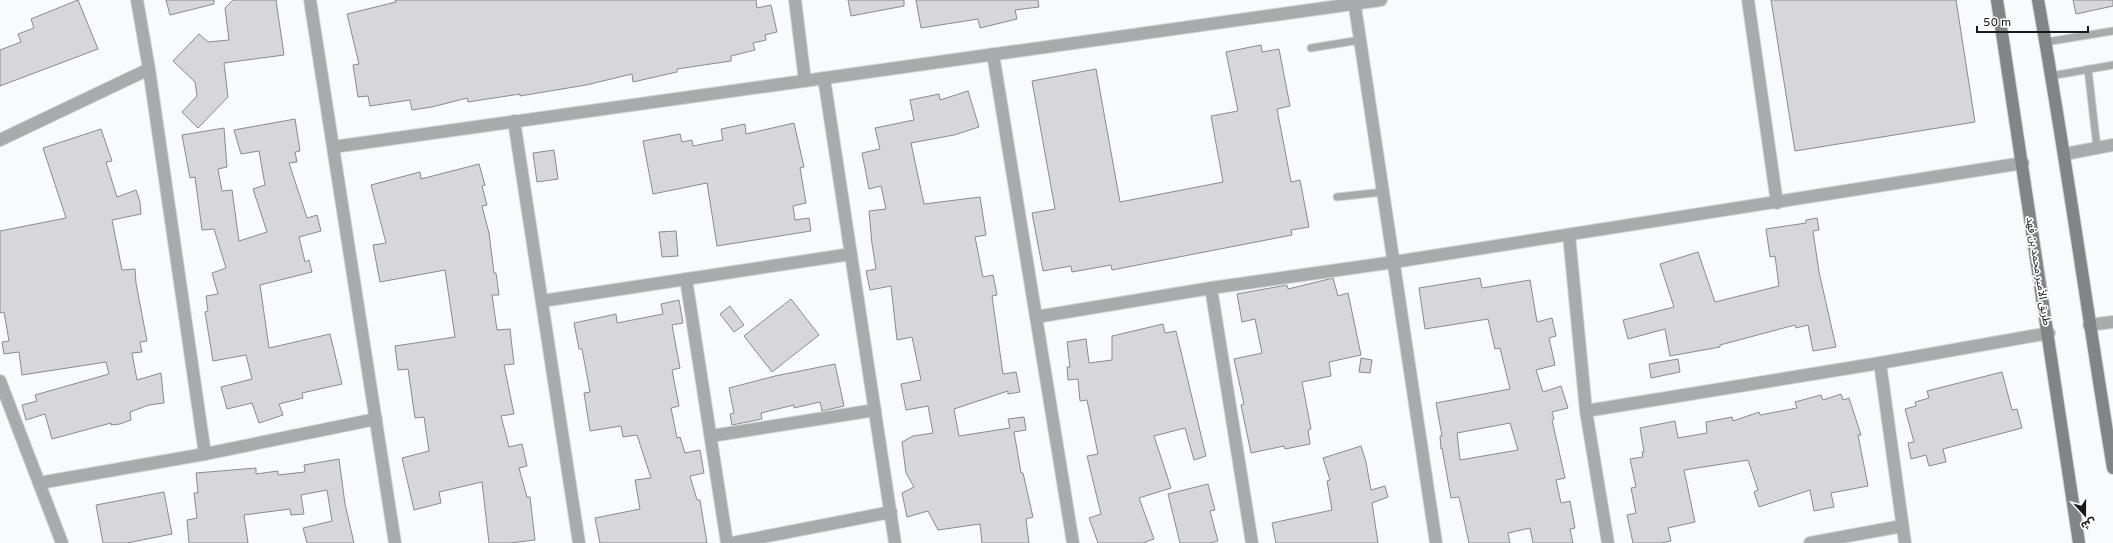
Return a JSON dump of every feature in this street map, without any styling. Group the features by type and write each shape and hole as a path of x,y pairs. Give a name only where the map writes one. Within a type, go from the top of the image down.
{"street":[{"path":"137,0 150,69 205,454"},
{"path":"310,0 395,543"},
{"path":"795,0 805,80"},
{"path":"333,147 1354,2 1381,0"},
{"path":"1748,0 1777,203"},
{"name":"طريق الأمير محمد بن فهد","path":"1996,0 2049,333 2079,543"},
{"path":"2038,0 2065,154 2089,325 2113,468"},
{"path":"1354,2 1436,543"},
{"path":"993,54 1073,543"},
{"path":"0,140 150,69"},
{"path":"824,78 896,543"},
{"path":"514,122 579,543"},
{"path":"2065,154 2113,145"},
{"path":"1036,316 1211,288 1394,262 1777,203 2022,163"},
{"path":"1569,235 1586,411 1608,543"},
{"path":"542,301 851,254"},
{"path":"686,280 728,543"},
{"path":"1211,288 1252,543"},
{"path":"2089,325 2113,322"},
{"path":"1586,411 1880,363 2049,333"},
{"path":"1880,363 1904,543"},
{"path":"0,381 62,543"},
{"path":"711,436 875,410"},
{"path":"39,483 205,454 376,419"},
{"path":"732,543 891,512"},
{"path":"1810,543 1902,526"}],"lane":[{"path":"2046,42 2113,31"},
{"path":"1311,48 1360,40"},
{"path":"2052,76 2113,65"},
{"path":"2088,69 2097,148"},
{"path":"1336,197 1383,192"}],"building":[{"path":"78,0 98,49 0,86 0,50 21,42 18,34 34,28 31,19"},
{"path":"166,0 214,0 214,4 170,15"},
{"path":"233,0 276,0 284,55 224,63 228,97 198,128 182,112 197,96 195,82 173,61 199,34 208,42 229,40 225,8"},
{"path":"395,0 756,0 757,8 771,5 777,32 765,35 766,40 753,43 755,50 731,56 731,61 677,69 677,72 633,82 632,74 586,85 520,96 520,94 468,102 467,98 432,107 412,110 410,100 370,106 368,96 358,97 353,65 359,64 347,14 396,2"},
{"path":"848,0 904,0 904,6 851,16"},
{"path":"916,0 1038,0 1039,7 1015,10 1017,19 980,28 978,19 921,28"},
{"path":"1771,0 1956,0 1975,122 1795,151"},
{"path":"2073,0 2113,0 2113,6 2076,14"},
{"path":"1261,45 1262,52 1279,49 1290,106 1277,109 1291,182 1300,180 1309,227 1291,230 1292,235 1112,270 1111,265 1072,272 1071,266 1043,271 1032,213 1055,209 1032,81 1096,69 1120,202 1223,182 1211,116 1238,111 1226,52"},
{"path":"968,91 979,127 954,135 911,143 924,204 980,197 986,235 975,237 983,277 993,275 997,295 992,296 1003,374 1016,372 1020,392 1008,394 1008,391 954,409 959,436 1010,428 1008,419 1024,417 1026,430 1014,432 1021,473 1023,473 1033,517 1026,519 1029,543 982,543 980,524 938,530 928,511 907,517 902,493 914,487 906,473 902,442 913,436 933,433 928,406 906,410 901,384 921,380 912,337 897,340 891,286 870,290 866,271 876,269 869,211 886,209 881,186 869,189 862,153 880,149 875,128 914,120 910,100 939,94 940,100"},
{"path":"295,119 300,151 295,152 297,162 289,163 307,218 317,215 321,231 299,237 305,262 309,260 312,272 260,285 269,348 330,334 342,384 302,393 303,398 279,404 283,415 259,423 252,403 227,409 221,387 252,379 246,355 213,361 205,312 208,311 206,296 218,294 212,273 226,268 214,229 202,230 195,177 190,178 182,135 224,128 227,167 218,169 222,191 232,190 239,241 267,232 253,189 265,185 259,151 241,154 234,130"},
{"path":"794,123 804,167 800,168 806,203 793,206 795,220 809,218 811,231 717,246 707,183 653,194 643,141 680,134 682,142 692,140 693,146 723,140 721,129 745,124 746,134"},
{"path":"101,129 112,161 106,162 117,197 136,190 140,202 141,214 112,220 122,270 135,269 136,283 147,341 140,342 142,352 132,353 137,380 161,373 164,403 149,405 130,412 131,420 120,424 111,425 111,423 52,439 45,414 26,420 22,405 37,401 35,395 109,374 106,362 22,375 19,352 4,354 2,342 9,341 4,312 0,313 0,231 66,218 43,148"},
{"path":"554,150 558,179 537,182 533,153"},
{"path":"479,164 485,185 482,186 487,205 482,206 489,233 494,273 496,273 499,295 492,295 497,330 510,329 514,364 504,365 514,414 501,416 509,447 522,444 527,466 519,468 527,497 530,497 535,540 510,543 489,543 482,482 439,492 441,503 414,510 402,458 429,451 424,417 415,418 408,369 398,370 395,346 455,337 445,270 380,282 373,245 386,243 371,185 420,172 421,179"},
{"path":"1817,218 1819,230 1813,231 1819,272 1836,347 1813,351 1808,325 1796,328 1795,325 1720,345 1720,347 1670,356 1665,329 1628,339 1623,320 1674,307 1660,264 1698,252 1715,302 1779,286 1775,256 1770,257 1766,229 1806,223 1806,220"},
{"path":"676,231 678,256 662,257 659,232"},
{"path":"1333,278 1338,296 1348,293 1361,355 1329,362 1331,376 1302,382 1311,429 1308,430 1310,444 1285,449 1284,446 1251,453 1241,405 1244,404 1234,359 1262,353 1255,319 1242,322 1237,294 1287,285 1288,289"},
{"path":"1480,278 1482,288 1530,280 1537,322 1552,318 1556,336 1549,338 1555,365 1536,370 1543,392 1561,386 1568,408 1552,412 1554,419 1552,420 1565,478 1556,480 1561,503 1570,501 1575,528 1570,529 1573,543 1533,543 1530,528 1508,533 1510,543 1469,543 1459,497 1451,498 1442,448 1441,449 1440,436 1442,436 1436,403 1510,389 1500,348 1495,349 1488,319 1425,329 1419,288","holes":["1510,423 1518,450 1460,460 1457,433"]},
{"path":"791,299 819,335 772,372 744,336"},
{"path":"679,300 683,323 672,325 680,368 672,370 679,406 671,408 677,438 680,437 685,453 700,450 704,473 690,476 697,500 700,500 707,543 600,543 595,518 640,509 635,480 651,478 637,435 623,437 621,426 590,431 584,393 590,392 582,349 579,349 574,323 616,314 617,323 663,314 661,304"},
{"path":"730,306 744,325 734,332 720,314"},
{"path":"1163,324 1165,333 1176,331 1206,456 1194,460 1185,428 1154,436 1171,488 1139,498 1154,539 1143,543 1098,543 1089,518 1101,514 1087,456 1098,454 1087,400 1080,401 1078,379 1068,380 1067,367 1070,367 1067,342 1086,339 1089,363 1112,360 1112,336"},
{"path":"1361,358 1372,360 1370,373 1359,372"},
{"path":"1678,359 1680,372 1651,378 1649,364"},
{"path":"835,364 844,406 822,411 820,402 794,408 794,405 761,413 762,419 732,425 730,414 734,413 729,388 775,376"},
{"path":"2002,372 2012,410 2017,409 2022,428 1943,449 1946,462 1929,466 1926,455 1911,459 1908,443 1914,442 1905,409 1916,406 1915,402 1929,398 1927,391"},
{"path":"1841,394 1843,400 1849,398 1861,435 1858,435 1868,486 1831,493 1834,507 1814,511 1810,490 1759,507 1754,492 1758,490 1748,460 1684,470 1695,522 1668,528 1671,541 1661,543 1633,543 1627,515 1636,513 1631,488 1636,487 1630,459 1643,457 1642,452 1644,452 1640,428 1675,421 1678,438 1707,433 1706,422 1732,417 1733,421 1759,412 1760,415 1797,408 1795,402 1821,395 1823,400"},
{"path":"1361,446 1366,462 1371,490 1385,486 1388,497 1372,503 1378,543 1276,543 1272,523 1332,510 1327,481 1330,480 1323,458"},
{"path":"339,459 345,504 354,543 307,543 303,528 332,521 327,490 301,495 304,514 291,515 290,509 244,515 248,543 189,543 187,520 197,518 194,493 198,493 196,473 256,468 256,474 278,471 278,475 305,472 304,465"},
{"path":"1208,484 1215,510 1210,511 1218,541 1210,543 1180,543 1168,494"},
{"path":"164,492 172,534 127,543 103,543 96,505"}]}
